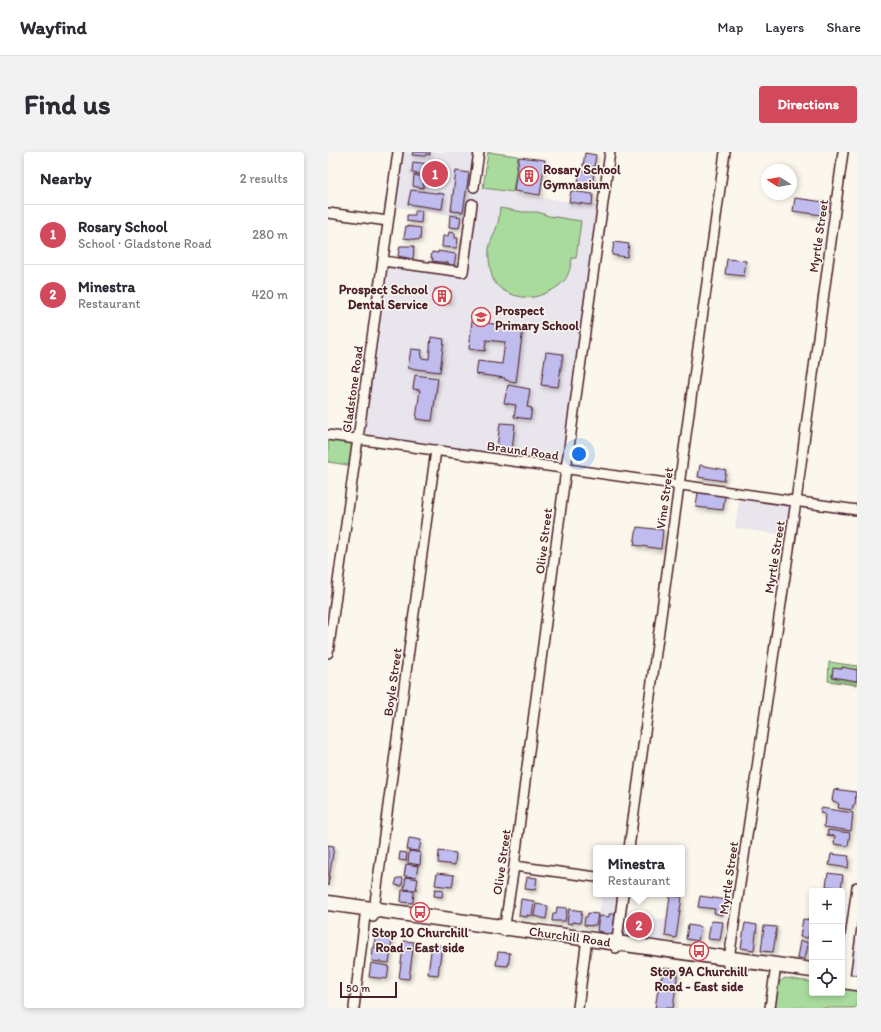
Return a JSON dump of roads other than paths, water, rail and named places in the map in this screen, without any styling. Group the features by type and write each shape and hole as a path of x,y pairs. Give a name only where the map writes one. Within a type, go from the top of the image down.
{"main road":[{"name":"Churchill Road","path":"328,903 369,912 728,962 775,969 809,976"},
{"name":"Churchill Road","path":"328,911 369,912"},
{"name":"Churchill Road","path":"775,969 809,970"}],"street":[{"name":"Gladstone Road","path":"328,653 398,152"},
{"path":"474,186 479,152"},
{"name":"Olive Street","path":"504,930 514,866 566,469 610,152"},
{"name":"Vine Street","path":"629,845 725,152"},
{"name":"Myrtle Street","path":"728,962 796,501 842,152"},
{"path":"383,260 462,272 472,204"},
{"path":"328,212 388,221"},
{"name":"Braund Road","path":"328,435 857,510"},
{"name":"Boyle Street","path":"354,1008 436,450"},
{"path":"514,866 593,877"},
{"path":"848,979 857,887"},
{"path":"616,946 623,897"},
{"path":"578,1008 586,942"},
{"path":"770,1008 775,969"}],"place":[{"name":"Rosary School","path":"435,174"},
{"name":"Rosary School Gymnasium","path":"529,176"},
{"name":"Prospect School Dental Service","path":"442,296"},
{"name":"Prospect Primary School","path":"481,317"},
{"name":"Stop 10 Churchill Road - East side","path":"420,912"},
{"name":"Minestra","path":"639,925"},
{"name":"Stop 9A Churchill Road - East side","path":"699,951"}]}
